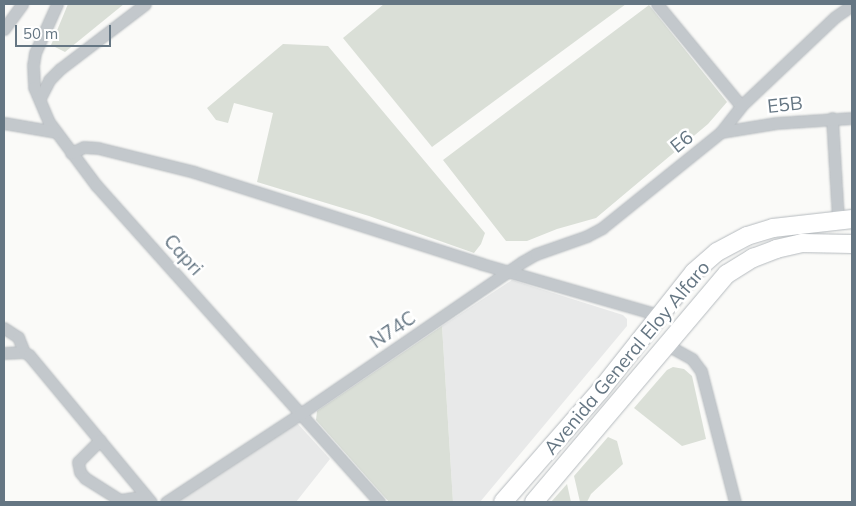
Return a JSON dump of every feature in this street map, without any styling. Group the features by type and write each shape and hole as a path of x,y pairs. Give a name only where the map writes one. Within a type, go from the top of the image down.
{"main road":[{"name":"Avenida General Eloy Alfaro","path":"503,502 599,392 694,272 717,252 733,243 773,228 845,219"},
{"name":"Avenida General Eloy Alfaro","path":"534,502 727,274 753,258 776,249 802,244 852,244"}],"street":[{"path":"4,29 22,4"},
{"name":"Capri","path":"57,4 35,53 32,78 49,122 96,185 300,414 371,499"},
{"path":"40,98 49,80 60,69 145,4"},
{"path":"658,4 741,106"},
{"name":"E6","path":"509,272 536,254 587,236 602,228 721,132 741,106 836,17 852,5"},
{"path":"832,118 845,219"},
{"name":"E5B","path":"721,132 776,123 852,118"},
{"path":"4,123 56,132"},
{"path":"71,153 84,148 98,148 194,172 509,272 659,315"},
{"name":"N74C","path":"166,502 300,414 509,272"},
{"path":"4,328 18,336 24,352 149,499"},
{"path":"667,345 692,359 702,371 735,502"},
{"path":"4,353 24,352"},
{"path":"100,440 78,462 80,472 85,478 120,500 149,499"}],"shaded area":[{"path":"68,4 124,4 65,52 51,45"},
{"path":"384,4 626,4 432,147 343,38"},
{"path":"649,5 727,102 708,124 596,218 557,229 527,241 506,241 443,160"},
{"path":"283,44 328,46 485,233 481,244 474,253 369,216 257,182 273,113 234,103 228,123 216,120 207,108"},
{"path":"512,280 623,315 627,319 627,326 480,502 453,502 442,326"},
{"path":"442,326 453,502 389,502 316,420 317,411"},
{"path":"673,367 684,369 692,376 706,439 682,446 634,408 667,370"},
{"path":"298,424 330,459 296,502 175,502 292,425"},
{"path":"608,437 617,441 623,464 591,494 587,502 580,502 574,476"},
{"path":"567,484 571,502 551,502"}]}
